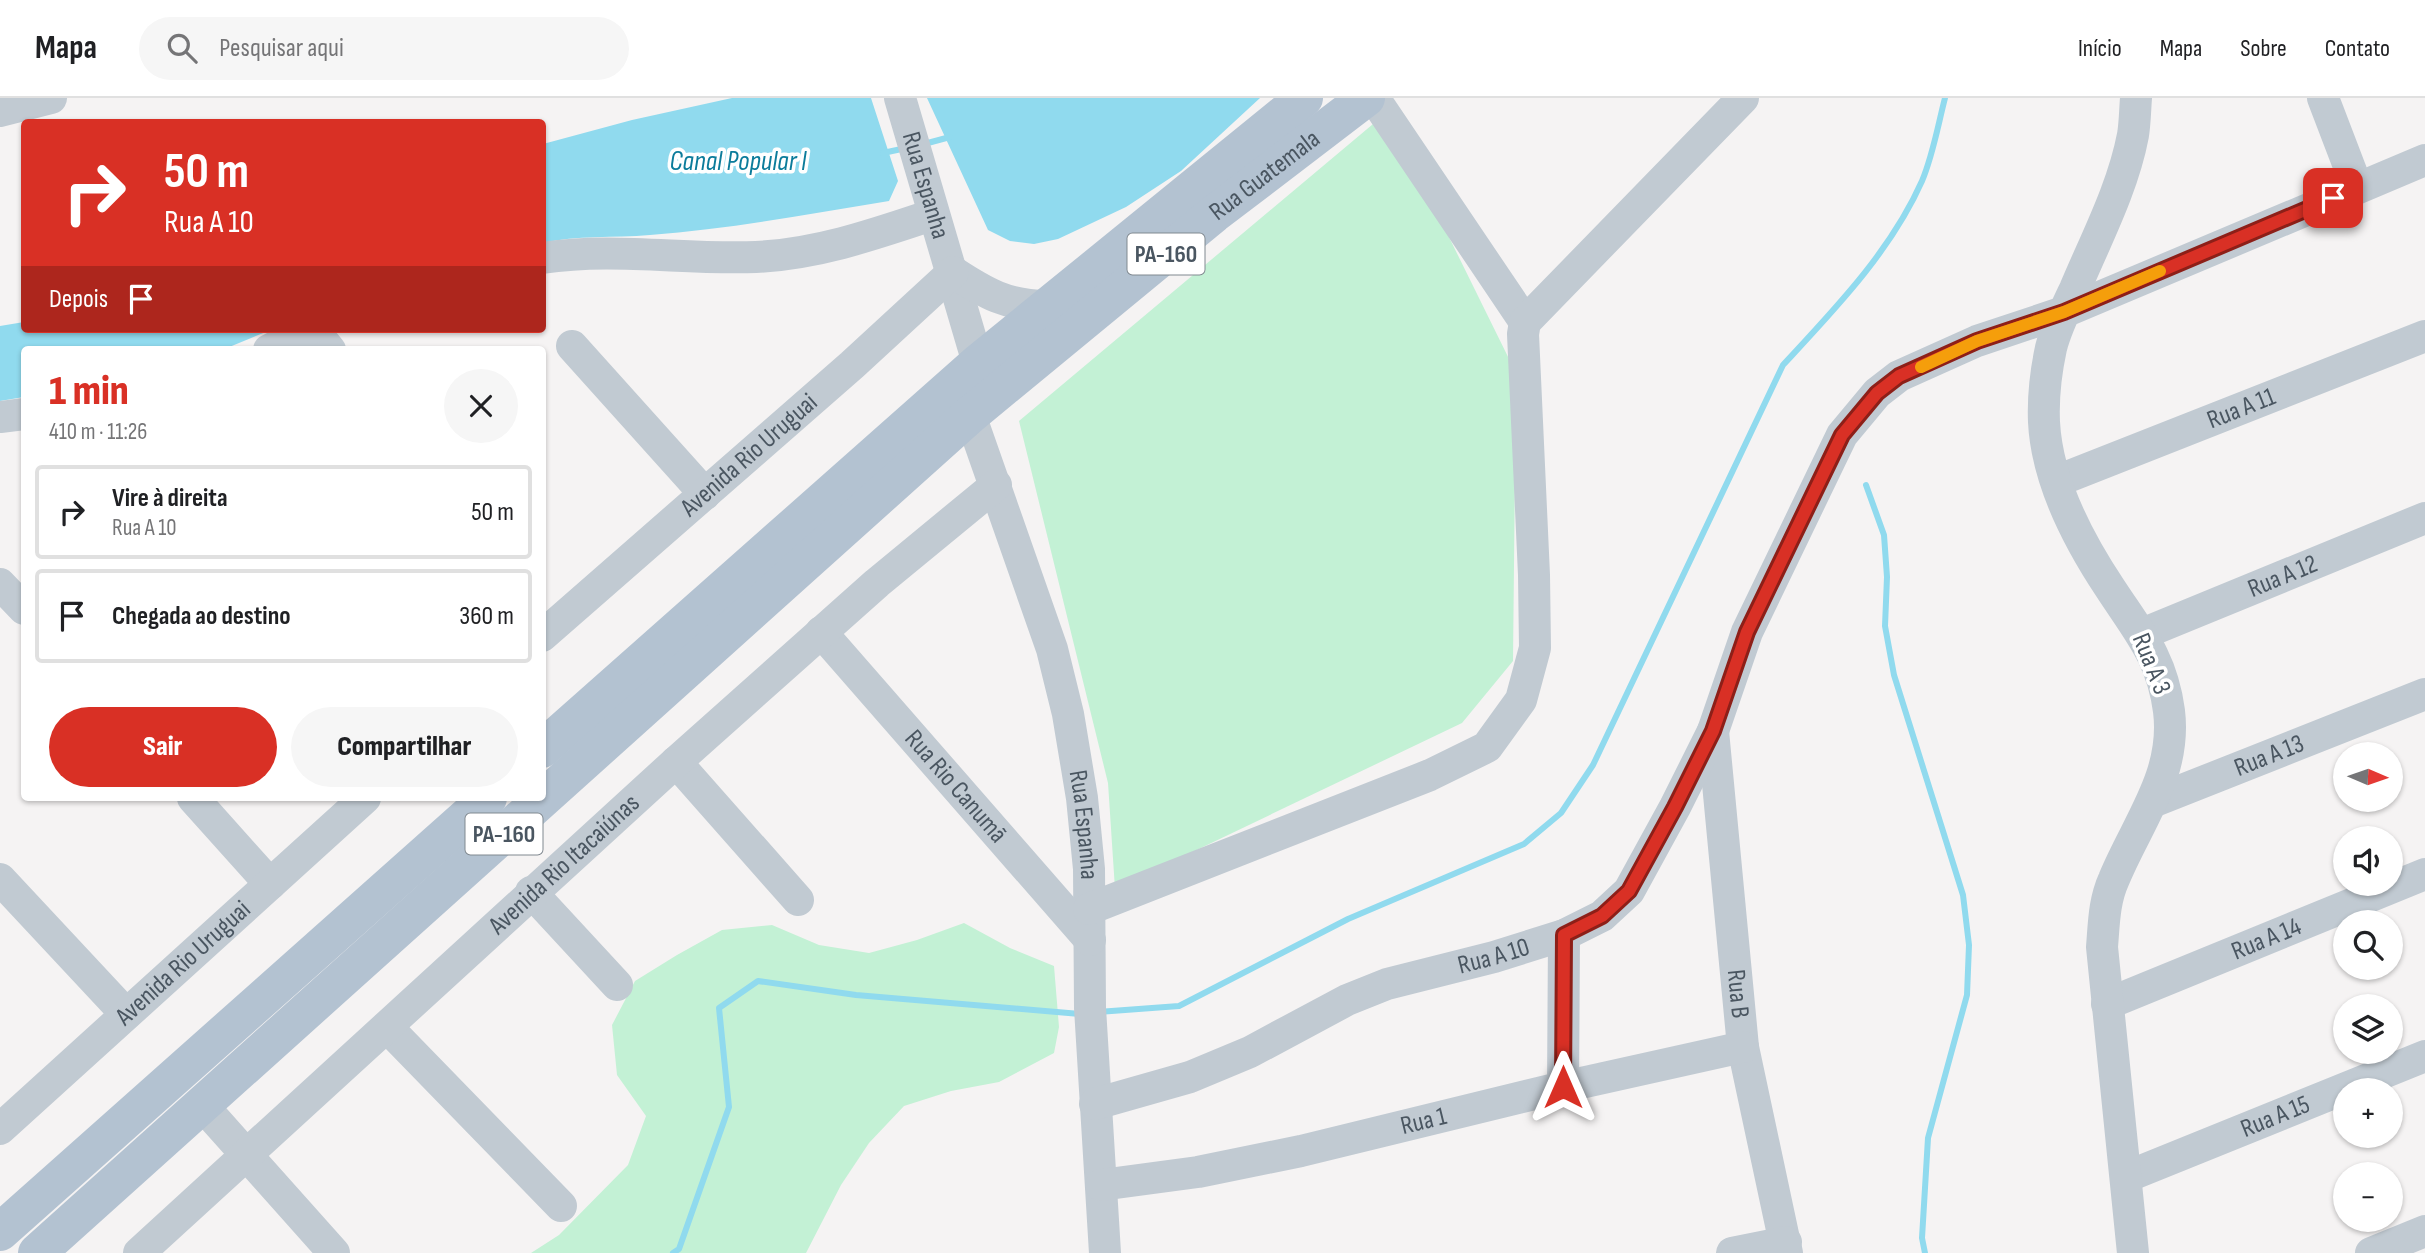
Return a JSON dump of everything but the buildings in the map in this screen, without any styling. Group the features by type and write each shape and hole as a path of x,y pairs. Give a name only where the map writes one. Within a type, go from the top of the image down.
{"main road":[{"name":"Rua Guatemala","path":"971,415 1204,201 1304,98"},
{"name":"Rua Guatemala","path":"978,363 1047,306 1204,201 1366,98"},
{"name":"PA-160","path":"546,745 978,363"},
{"name":"PA-160","path":"546,796 971,415"},
{"name":"PA-160","path":"0,1232 485,801"},
{"name":"PA-160","path":"37,1253 541,801"}],"street":[{"path":"0,111 51,98"},
{"path":"1374,98 1525,322"},
{"path":"1089,909 1430,775 1487,747 1521,700 1535,648 1523,334 1525,322 1743,98"},
{"name":"Rua A 3","path":"2133,1253 2102,947 2105,908 2113,880 2163,777 2169,754 2169,713 2165,686 2155,657 2089,555 2072,522 2050,458 2044,423 2052,347 2123,171 2133,134 2136,98"},
{"path":"2323,98 2357,187"},
{"name":"Rua Espanha","path":"903,108 932,215 953,272 978,363"},
{"name":"Rua A 10","path":"1095,1104 1191,1077 1250,1052 1347,1000 1387,985 1494,957 1564,935 1602,916 1629,891 1675,807 1713,731 1747,632 1842,435 1877,393 1899,376 1977,341 2064,312 2425,160"},
{"path":"546,258 623,253 757,257 816,249 856,240 932,215"},
{"name":"Rua Espanha","path":"953,272 1006,302 1047,306"},
{"name":"Avenida Rio Uruguai","path":"546,624 705,494 953,272"},
{"path":"277,346 303,333"},
{"path":"315,333 326,346"},
{"name":"Rua A 11","path":"2057,481 2425,336"},
{"path":"572,346 705,494"},
{"path":"0,417 21,414"},
{"name":"Rua Espanha","path":"971,415 1052,649 1068,714 1082,798 1089,869 1091,1044 1105,1253"},
{"name":"Avenida Rio Itacaiúnas","path":"139,1253 531,892 821,632 996,485"},
{"name":"Rua A 12","path":"2142,634 2425,518"},
{"name":"Rua Rio Canumã","path":"821,632 1090,940"},
{"name":"Rua A 13","path":"2152,802 2425,694"},
{"name":"Rua B","path":"1713,731 1743,1047 1786,1248"},
{"path":"676,762 798,900"},
{"path":"196,801 270,884"},
{"name":"Avenida Rio Uruguai","path":"0,1129 362,801"},
{"name":"Rua A 14","path":"2107,1004 2425,874"},
{"path":"0,879 126,1014"},
{"path":"531,892 617,985"},
{"path":"1563,1087 1564,935"},
{"path":"387,1027 561,1206"},
{"name":"Rua 1","path":"1101,1185 1198,1172 1301,1151 1563,1087 1743,1047"},
{"name":"Rua A 15","path":"2126,1177 2425,1056"},
{"path":"202,1105 334,1253"},
{"path":"2371,1253 2425,1231"},
{"path":"1732,1253 1786,1248"}],"green space":[{"path":"1379,119 1443,225 1516,373 1513,661 1462,723 1115,889 1108,783 1019,421"},
{"path":"964,923 1010,948 1054,966 1059,1027 1054,1053 999,1082 951,1091 904,1106 869,1143 841,1185 806,1253 531,1253 559,1235 628,1165 646,1116 617,1075 612,1025 635,981 722,930 772,925 819,945 869,953"}],"water":[{"name":"Canal Popular I","path":"732,98 871,98 898,181 889,201 710,229 546,243 546,143 632,120"},
{"path":"927,98 1260,98 1181,171 1126,207 1058,239 1034,244 1010,241 988,230"},
{"path":"21,322 21,333 263,333 232,346 21,346 21,398 0,401 0,326"}],"waterway":[{"path":"1098,1012 1179,1006 1348,919 1524,844 1561,813 1593,765 1783,365 1860,278 1895,231 1909,207 1929,161 1945,98"},
{"path":"924,144 950,137"},
{"path":"883,153 906,148"},
{"path":"1866,485 1884,535 1887,577 1885,626 1894,675 1963,895 1969,945 1967,995 1928,1138 1922,1238 1925,1253"},
{"path":"673,1253 679,1249 729,1107 719,1008 758,981 856,995 1080,1014"}],"slow traffic":[{"path":"1921,367 1977,341 2064,312 2160,271"}],"route":[{"path":"1563,1087 1564,935 1602,916 1629,891 1713,731 1747,632 1842,435 1877,393 1899,376 1977,341 2064,312 2333,198"}]}
